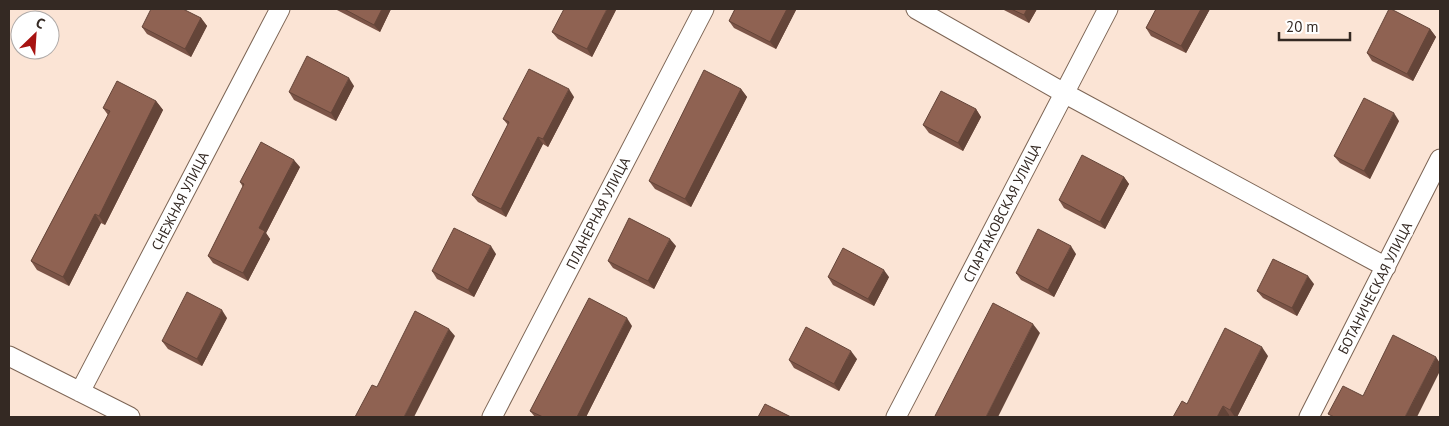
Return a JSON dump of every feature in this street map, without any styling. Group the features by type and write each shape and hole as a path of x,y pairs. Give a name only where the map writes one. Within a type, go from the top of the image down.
{"street":[{"name":"СНЕЖНАЯ УЛИЦА","path":"80,392 280,9"},
{"name":"ПЛАНЕРНАЯ УЛИЦА","path":"492,417 704,9"},
{"path":"916,9 1064,94 1386,266"},
{"name":"СПАРТАКОВСКАЯ УЛИЦА","path":"896,417 1108,9"},
{"name":"БОТАНИЧЕСКАЯ УЛИЦА","path":"1309,417 1440,159"},
{"path":"9,356 130,417"}],"building":[{"path":"151,9 183,9 201,18 185,49 142,27"},
{"path":"344,9 382,9 374,25"},
{"path":"564,9 607,9 587,49 552,32"},
{"path":"735,9 787,9 770,42 729,21"},
{"path":"1011,9 1027,9 1024,15"},
{"path":"1156,9 1201,9 1181,46 1146,28"},
{"path":"1389,9 1430,29 1407,74 1367,53"},
{"path":"307,56 349,78 331,113 289,92"},
{"path":"529,69 569,89 543,139 538,137 501,209 472,195 509,122 503,119"},
{"path":"704,70 741,89 685,199 649,181"},
{"path":"117,81 156,101 99,216 95,214 63,277 31,261 110,111 103,108"},
{"path":"941,91 976,109 958,143 923,125"},
{"path":"1364,98 1394,113 1364,171 1334,156"},
{"path":"261,142 294,160 259,228 265,231 243,273 208,256 244,184 240,182"},
{"path":"1082,155 1124,177 1100,222 1059,200"},
{"path":"629,218 670,239 648,281 608,261"},
{"path":"454,228 491,246 468,290 432,271"},
{"path":"1038,229 1071,246 1048,290 1016,273"},
{"path":"843,248 884,270 868,299 828,277"},
{"path":"1273,259 1308,276 1292,308 1257,291"},
{"path":"187,292 222,310 197,359 162,341"},
{"path":"589,298 627,318 577,417 543,417 530,411"},
{"path":"993,303 1033,324 986,417 935,416"},
{"path":"415,311 449,329 404,417 355,417 372,385 377,387"},
{"path":"806,327 851,351 834,384 789,360"},
{"path":"1225,328 1262,347 1230,410 1223,406 1217,417 1173,417 1182,401 1187,404"},
{"path":"1393,335 1436,357 1405,417 1334,417 1328,414 1343,386 1363,396"},
{"path":"765,404 791,417 758,417"}]}
